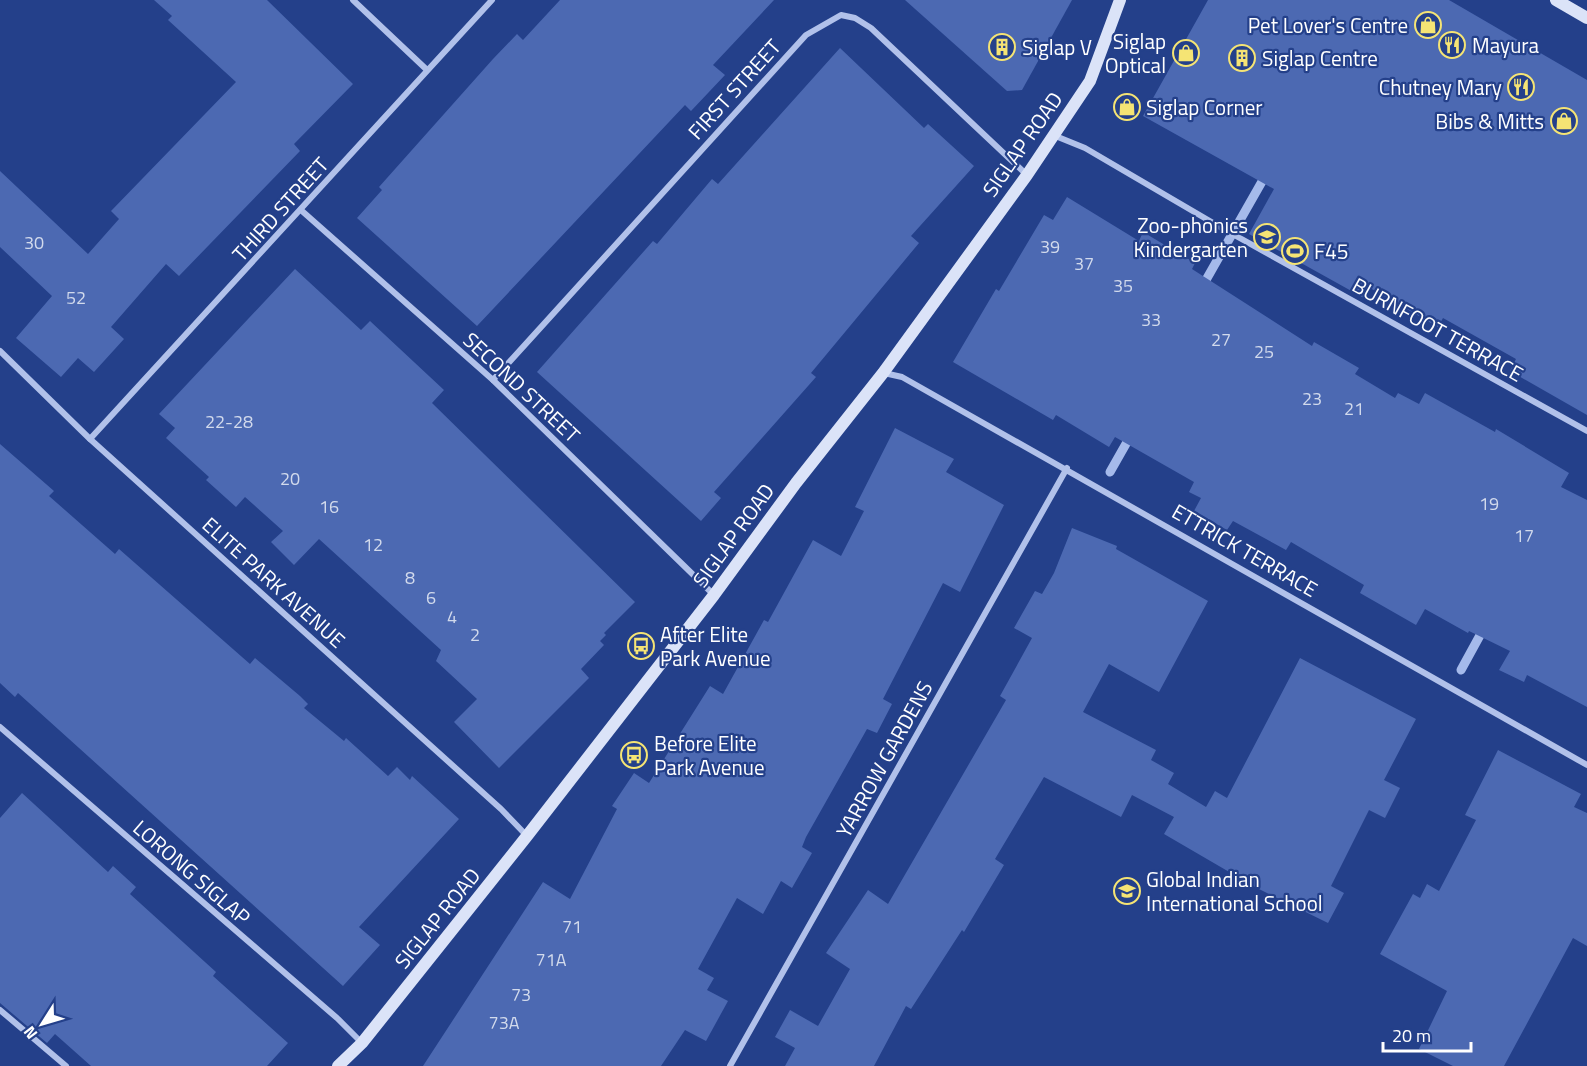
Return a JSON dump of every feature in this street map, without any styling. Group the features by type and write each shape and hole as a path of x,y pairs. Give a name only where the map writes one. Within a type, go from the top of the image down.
{"main road":[{"name":"SIGLAP ROAD","path":"338,1066 362,1043 527,836 714,595 796,483 883,373 1027,175 1052,134 1090,81 1120,0"},
{"path":"1556,0 1587,18"}],"street":[{"path":"353,0 426,69"},
{"name":"THIRD STREET","path":"90,440 302,211 426,69 492,0"},
{"name":"FIRST STREET","path":"493,380 806,34 841,15 855,18 871,28 1027,175"},
{"name":"BURNFOOT TERRACE","path":"1052,134 1085,148 1220,227 1587,431"},
{"name":"SECOND STREET","path":"302,211 493,380 714,595"},
{"name":"ELITE PARK AVENUE","path":"0,351 90,440 527,836"},
{"name":"ETTRICK TERRACE","path":"883,373 902,376 1587,765"},
{"name":"YARROW GARDENS","path":"730,1066 1067,468"},
{"name":"LORONG SIGLAP","path":"0,727 337,1018 362,1043"},
{"path":"0,1010 66,1066"}],"building":[{"path":"154,0 267,0 353,84 294,144 300,151 179,276 166,264 111,327 124,339 94,372 78,358 61,377 16,338 52,296 0,247 0,171 88,254 119,219 111,211 236,82 168,20 172,16"},
{"path":"560,0 774,0 713,65 725,75 691,111 685,105 477,326 357,218 382,190 379,187 493,59 517,34 523,40"},
{"name":"Siglap V","path":"905,0 1072,0 1022,90 1007,91"},
{"path":"1208,0 1449,0 1587,80 1587,415 1510,371 1516,359 1443,318 1438,327 1370,288 1364,298 1249,234 1274,189 1143,116"},
{"path":"840,48 924,128 928,124 974,166 911,236 919,243 811,373 816,377 714,492 721,498 701,521 537,372 653,241 657,244 712,179 718,184"},
{"path":"1067,197 1139,241 1143,232 1195,263 1192,269 1312,346 1314,342 1359,368 1355,374 1395,398 1398,393 1419,404 1425,393 1495,432 1496,429 1569,473 1561,487 1587,500 1587,707 1527,675 1524,682 1499,670 1510,651 1469,631 1468,633 1425,609 1416,625 1360,593 1364,585 1291,542 1286,550 1233,521 1227,530 1194,511 1201,498 1189,492 1194,482 1115,437 1109,447 1056,415 1053,420 953,362 996,289 999,291 1044,215 1053,220"},
{"path":"295,269 361,330 370,321 444,390 432,403 635,602 604,633 606,635 600,641 604,645 581,669 589,678 499,768 454,722 477,699 436,661 441,650 319,539 294,565 271,542 283,531 245,497 236,507 206,480 209,477 166,438 175,428 159,414"},
{"path":"895,428 954,459 946,472 1004,505 960,592 943,583 883,699 892,704 877,733 867,729 806,837 802,847 812,853 792,888 781,881 763,914 737,898 698,969 714,978 707,990 728,1001 706,1041 685,1030 661,1066 423,1066 543,882 570,899 617,809 612,806 634,773 649,783 710,686 723,694 764,620 768,622 813,540 841,556 864,511 855,507"},
{"path":"0,444 54,491 49,496 115,554 119,549 250,664 255,658 308,704 304,708 344,741 346,738 388,776 397,767 410,780 412,776 459,819 359,927 380,945 343,986 18,693 15,697 0,683"},
{"path":"1072,528 1117,546 1116,549 1208,601 1159,692 1109,664 1083,712 1156,750 1151,760 1174,773 1168,784 1206,807 1215,791 1227,798 1300,658 1416,719 1384,780 1400,788 1385,818 1369,810 1331,886 1344,893 1328,923 1255,887 1164,834 1174,817 1132,795 1121,817 1044,777 995,859 1004,865 964,932 962,930 911,1009 906,1006 874,1066 785,1066 795,1048 775,1037 790,1010 818,1026 850,969 826,953 868,890 888,904 1006,700 1000,696 1032,638 1014,628 1035,591 1042,594 1054,573"},
{"path":"1498,750 1581,794 1574,807 1587,813 1587,946 1573,938 1504,1066 1453,1066 1419,1049 1447,991 1380,954 1413,894 1420,898 1427,884 1439,891 1476,820 1465,815"},
{"path":"22,793 108,872 113,866 136,887 130,894 216,972 213,976 288,1043 267,1066 91,1066 55,1034 47,1043 0,1003 0,818"}],"waterway":[{"path":"1202,287 1268,171"},
{"path":"1110,472 1131,435"},
{"path":"1461,670 1484,628"}],"place":[{"name":"Pet Lover's Centre","path":"1428,25"},
{"name":"Mayura","path":"1452,45"},
{"name":"Siglap V","path":"1002,47"},
{"name":"Siglap Optical","path":"1186,53"},
{"name":"Siglap Centre","path":"1242,58"},
{"name":"Chutney Mary","path":"1521,87"},
{"name":"Siglap Corner","path":"1127,107"},
{"name":"Bibs & Mitts","path":"1564,121"},
{"name":"Zoo-phonics Kindergarten","path":"1267,237"},
{"name":"F45","path":"1295,251"},
{"name":"After Elite Park Avenue","path":"641,646"},
{"name":"Before Elite Park Avenue","path":"634,755"},
{"name":"Global Indian International School","path":"1127,891"}]}
